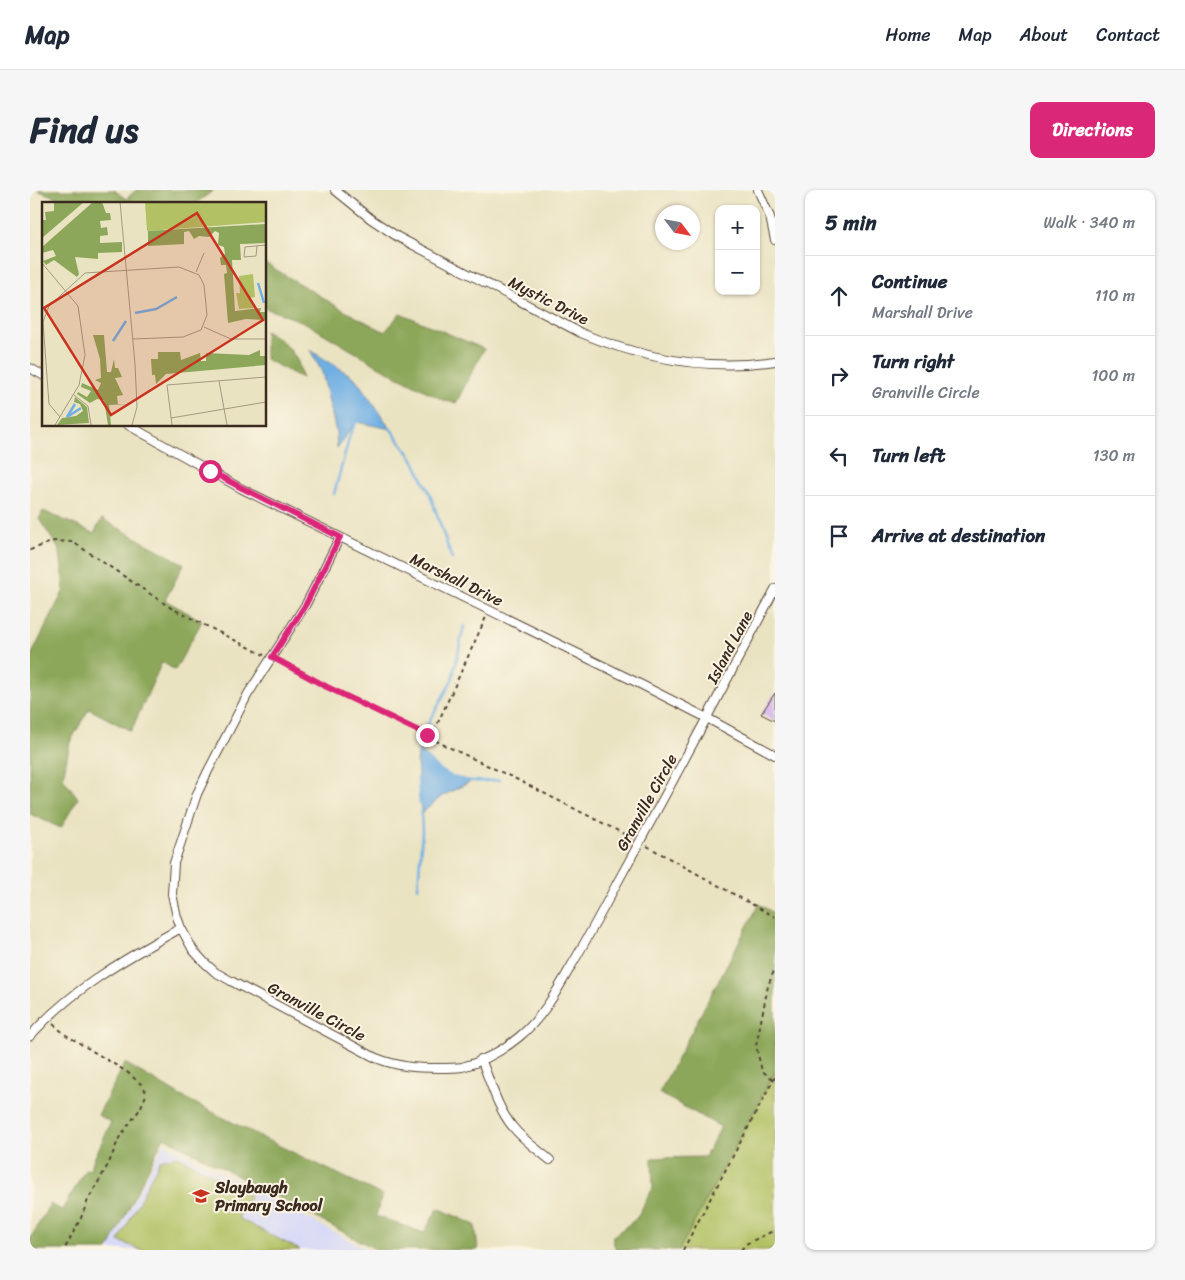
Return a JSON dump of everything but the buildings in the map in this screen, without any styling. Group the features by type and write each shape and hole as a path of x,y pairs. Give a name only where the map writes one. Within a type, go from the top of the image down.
{"street":[{"name":"Mystic Drive","path":"335,190 371,219 411,244 580,333 597,340 649,356 691,363 729,365 775,362"},
{"path":"758,190 770,218 775,240"},
{"path":"30,368 42,375"},
{"name":"Marshall Drive","path":"130,426 242,488 634,681 775,755"},
{"name":"Granville Circle","path":"340,537 306,604 244,703 197,794 174,863 172,894 181,928 193,950 215,972 376,1058 406,1067 459,1067 482,1059 506,1046 524,1033 556,993 707,718"},
{"name":"Island Lane","path":"707,718 775,588"},
{"path":"30,1036 55,1011 88,984 133,954 181,928"},
{"path":"482,1059 500,1104 511,1125 525,1140 550,1160"}],"path":[{"path":"30,550 54,541 72,542 171,608 264,654"},
{"path":"431,738 486,617"},
{"path":"272,657 327,687 632,838"},
{"path":"647,846 775,917"},
{"path":"683,1250 774,1078 762,1071 756,1046 768,986 775,968"},
{"path":"53,1024 130,1074 143,1088 146,1095 140,1109 119,1138 109,1163 88,1200 64,1250"},
{"path":"741,1250 746,1244 775,1230"}],"shaded area":[{"name":"Slaybaugh Primary School","path":"164,1143 368,1250 108,1250"}],"green space":[{"path":"37,190 114,190 126,199 136,190 214,190 198,202 71,202"},
{"path":"266,264 343,310 385,332 400,313 484,349 456,403 445,401 378,366 304,322 266,308"},
{"path":"266,331 280,340 292,352 298,362 302,378 266,360"},
{"path":"43,511 94,533 102,519 184,564 165,600 202,621 175,670 162,662 131,731 89,709 70,742 63,778 78,798 61,828 30,814 30,658 64,590 60,551 39,519"},
{"path":"759,904 775,914 775,1072 679,1250 616,1250 612,1237 636,1219 653,1188 652,1158 705,1157 721,1127 659,1093"},
{"path":"125,1063 181,1096 382,1195 376,1216 424,1233 438,1208 475,1225 478,1250 377,1250 164,1137 108,1250 30,1250 30,1239 50,1204 62,1210 86,1169 89,1170 111,1122 98,1115"},
{"path":"775,1072 775,1250 679,1250 769,1083"},
{"name":"Slaybaugh Primary School","path":"178,1156 251,1196 238,1218 300,1250 141,1250 119,1241 160,1160"}],"water":[{"path":"310,350 355,378 391,429 356,422 337,448 336,432 322,372"},
{"path":"419,748 432,764 451,776 472,781 442,796 421,814 417,762"}],"waterway":[{"path":"334,494 350,435 356,422 359,421"},
{"path":"390,428 413,459 430,494 452,559"},
{"path":"419,750 428,724 452,680 464,626"},
{"path":"428,759 443,772 462,779 469,781 500,780"},
{"path":"418,778 420,805"},
{"path":"418,888 422,831 421,810"}],"place":[{"name":"Slaybaugh Primary School","path":"201,1196"}],"route":[{"path":"210,471 340,537 306,604 272,657 327,687 427,735"}]}
